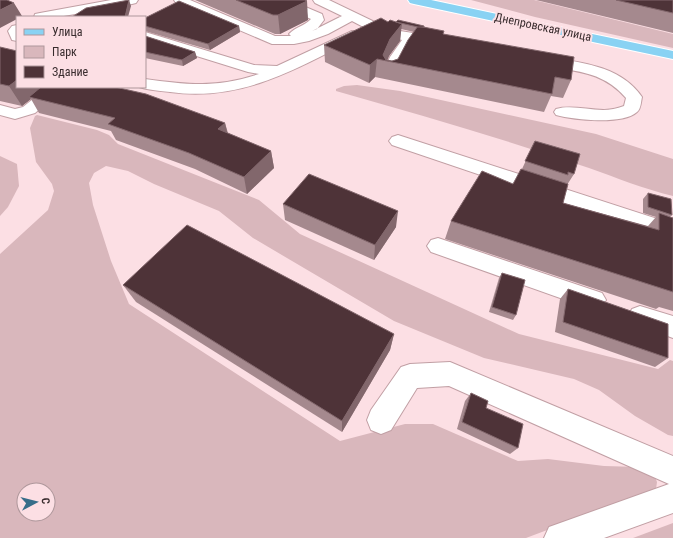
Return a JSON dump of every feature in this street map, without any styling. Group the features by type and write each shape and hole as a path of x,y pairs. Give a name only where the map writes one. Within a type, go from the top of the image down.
{"main road":[{"name":"Днепровская улица","path":"415,0 673,55"}],"lane":[{"path":"44,16 68,10 132,0"},
{"path":"180,0 276,41 284,42 314,36 352,16"},
{"path":"276,41 296,34 312,26 318,20 317,17 312,14 279,0"},
{"path":"319,0 378,29 452,44"},
{"path":"146,84 190,90 215,89 241,85 281,70 368,25"},
{"path":"146,36 253,69 281,70"},
{"path":"390,73 397,57 409,41 409,36"},
{"path":"527,58 603,72 627,87 634,98 631,109 623,113 608,115 562,112"},
{"path":"0,110 15,114 29,110 57,88"},
{"path":"398,141 673,232"},
{"path":"438,246 673,327"},
{"path":"381,420 410,376 450,374 673,471"},
{"path":"560,538 673,498"}],"green space":[{"path":"471,0 534,0 673,34 673,48 535,17"},
{"path":"357,85 400,91 596,134 673,159 673,196 641,187 589,168 495,138 336,91 336,89 344,86"},
{"path":"37,115 97,130 109,135 118,144 259,200 300,234 519,334 658,369 670,360 673,361 673,436 668,435 635,416 599,390 574,379 484,358 394,321 253,238 219,211 154,184 128,171 106,166 94,173 89,183 93,205 111,261 129,304 340,441 405,424 433,424 518,461 548,459 604,466 639,467 655,477 657,482 656,489 526,538 0,538 0,254 48,210 54,191 52,184 36,162 30,128 35,116"},
{"path":"0,156 17,164 19,186 8,207 0,216"},
{"path":"673,523 673,538 633,538"}],"building":[{"path":"0,0 7,0 14,3 0,10"},
{"path":"129,0 125,16 74,16 86,8"},
{"path":"236,0 307,1 278,15 273,15"},
{"path":"616,0 673,0 673,13"},
{"path":"179,1 239,26 208,44 146,26 146,18"},
{"path":"381,18 388,22 390,20 402,24 390,39 383,55 386,60 392,61 398,59 408,40 418,26 444,31 443,34 574,57 571,80 555,77 552,94 377,59 370,65 324,45"},
{"path":"398,20 424,26 424,27 396,22"},
{"path":"146,36 195,52 182,60 146,52"},
{"path":"0,47 16,51 16,81 9,86 0,84"},
{"path":"40,88 119,88 146,94 225,123 218,129 271,151 244,177 189,153 108,124 115,118 29,97"},
{"path":"535,141 580,154 574,174 568,172 568,175 525,161"},
{"path":"521,169 568,184 563,203 659,230 659,213 673,218 673,292 451,221 482,171 513,184"},
{"path":"309,174 398,211 375,245 283,204"},
{"path":"648,193 671,199 672,215 648,207"},
{"path":"187,225 394,334 342,421 123,285"},
{"path":"502,273 525,280 516,315 492,307"},
{"path":"568,289 668,324 668,358 563,322"},
{"path":"471,393 488,401 486,408 523,424 518,448 462,422"}]}
